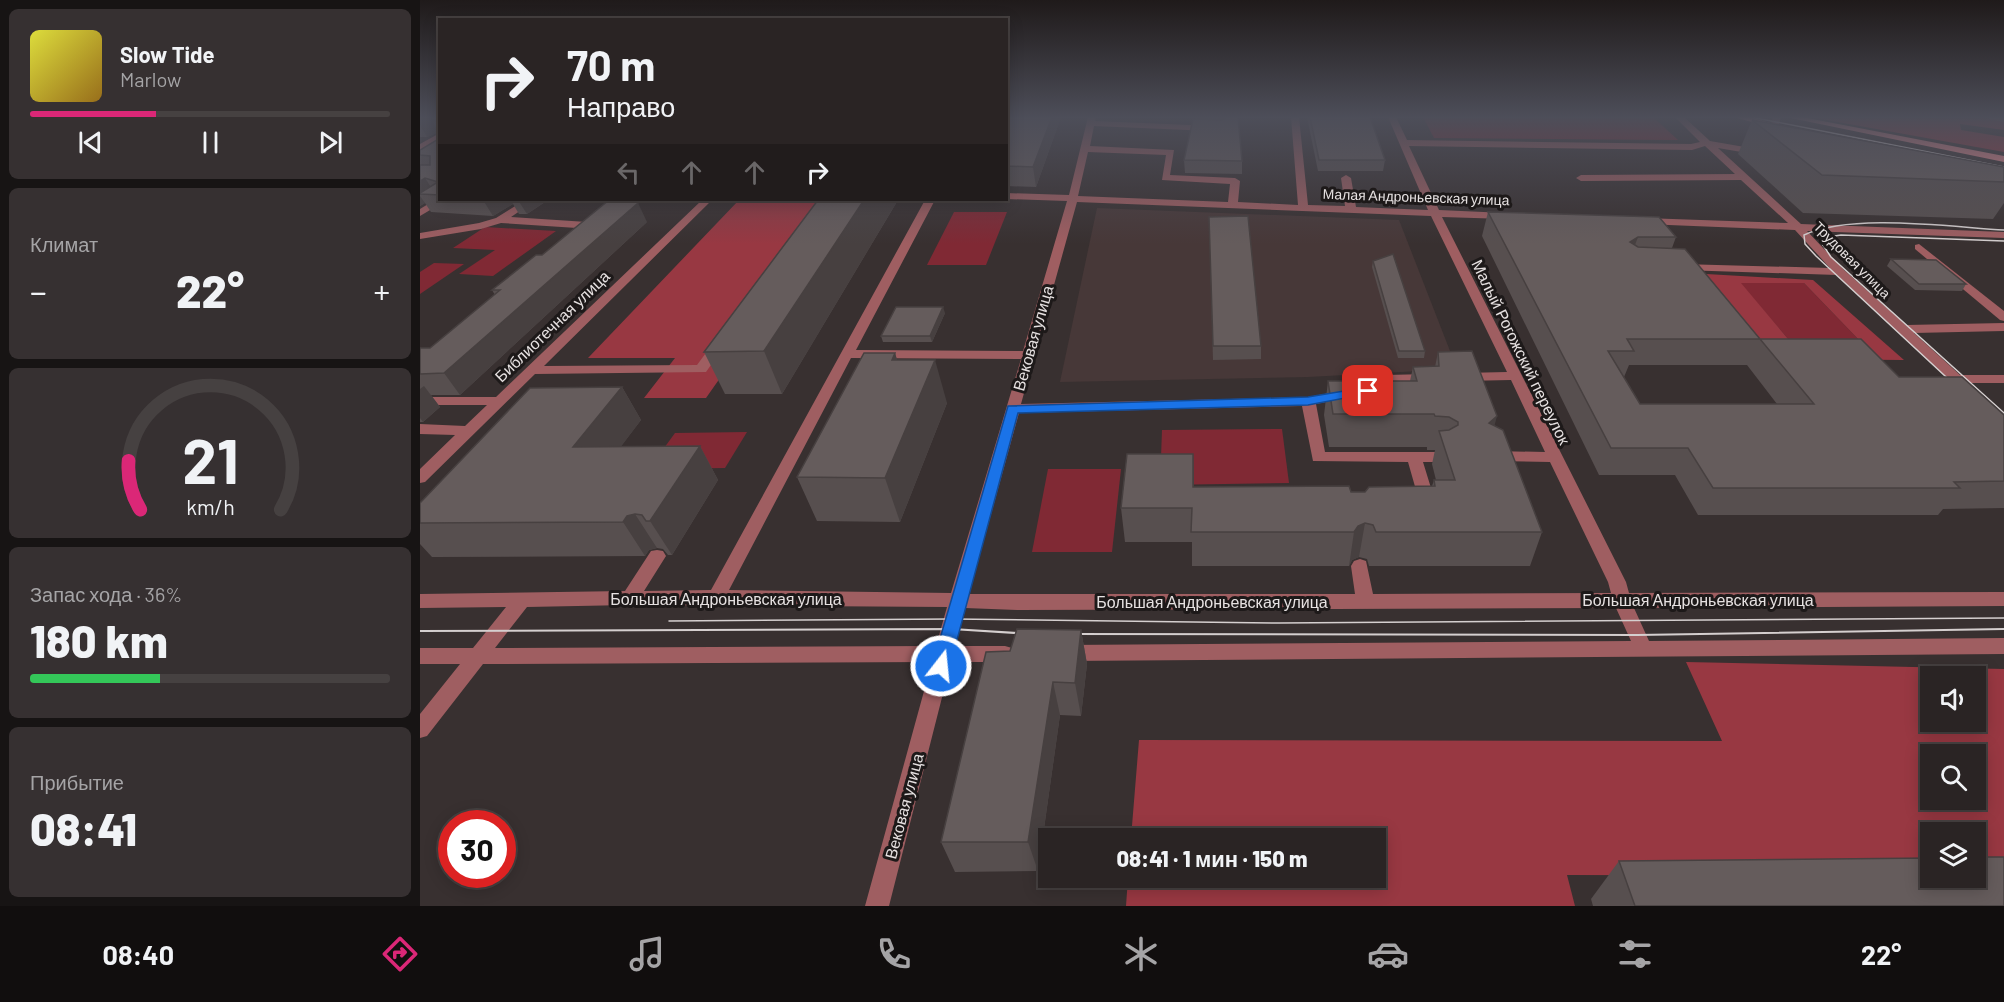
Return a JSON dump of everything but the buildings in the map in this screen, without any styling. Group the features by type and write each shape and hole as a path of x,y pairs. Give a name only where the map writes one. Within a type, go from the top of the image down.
{"street":[{"name":"Вековая улица","path":"877,906 959,600 1082,159"},
{"path":"1169,159 1165,178 1235,181 1233,205"},
{"path":"1299,159 1303,207"},
{"name":"Малый Рогожский переулок","path":"1411,159 1514,376 1617,582 1622,601 1644,650"},
{"name":"Трудовая улица","path":"1725,159 1799,228 1839,272 1980,401"},
{"path":"1581,178 1745,177"},
{"path":"1346,178 1351,209"},
{"name":"Малая Андроньевская улица","path":"1008,196 1522,216"},
{"path":"420,213 440,201"},
{"path":"420,236 481,226 500,220 529,201"},
{"name":"Библиотечная улица","path":"420,478 706,201"},
{"path":"715,599 929,201"},
{"path":"500,220 587,225 569,239"},
{"path":"1628,221 2004,235"},
{"path":"1919,247 2004,317"},
{"path":"1692,284 1674,267 1839,272"},
{"path":"1902,329 2004,327"},
{"path":"530,370 700,369 729,332"},
{"path":"846,354 1028,355"},
{"path":"1013,409 1308,401 1387,387 1385,379 1514,376"},
{"path":"1956,378 2004,379"},
{"path":"420,401 498,401"},
{"path":"1308,401 1318,457 1440,457"},
{"path":"420,429 468,431"},
{"path":"1490,456 1554,457"},
{"path":"1405,501 1427,501 1414,457"},
{"path":"630,599 657,556"},
{"path":"1360,566 1365,602"},
{"name":"Большая Андроньевская улица","path":"420,601 715,599 959,600 1017,603 2004,598"},
{"path":"420,729 522,600"},
{"path":"1052,653 2004,646"},
{"path":"420,656 1028,654"}],"shaded area":[{"path":"738,201 844,201 706,398 644,398 675,358 588,358"},
{"path":"1097,208 1399,220 1457,369 1308,377 1060,382"},
{"path":"954,212 1007,212 986,265 927,265"},
{"path":"485,227 556,231 493,276 459,274 495,250 453,248"},
{"path":"434,263 464,264 420,294 420,272"},
{"path":"1689,273 1813,280 1904,360 1765,359","holes":["1741,283 1804,283 1859,340 1789,340"]},
{"path":"1740,283 1804,283 1860,341 1789,340"},
{"path":"1282,429 1289,483 1160,485 1162,430"},
{"path":"747,432 725,468 653,469 651,466 675,433"},
{"path":"1048,469 1121,469 1112,552 1032,552"},
{"path":"1686,662 1920,667 1920,732 1986,732 1986,669 2004,669 2004,876 1986,876 1986,822 1920,822 1920,876 1567,875 1575,906 1126,906 1127,888 1386,888 1386,828 1132,828 1139,740 1722,741"}],"tram line":[{"path":"1965,159 2004,167"},
{"path":"1959,389 1816,256 1805,244 1804,235 1824,228 1874,223 1930,224 2004,230"},
{"path":"2004,241 1841,235 1828,237 1823,245 1831,257 2004,413"},
{"path":"669,621 953,619 1279,623 2004,618"},
{"path":"420,631 952,629 1032,634"},
{"path":"1065,634 1637,635 2004,629"}],"route":[{"path":"941,666 1013,409 1308,401 1368,391"}]}
